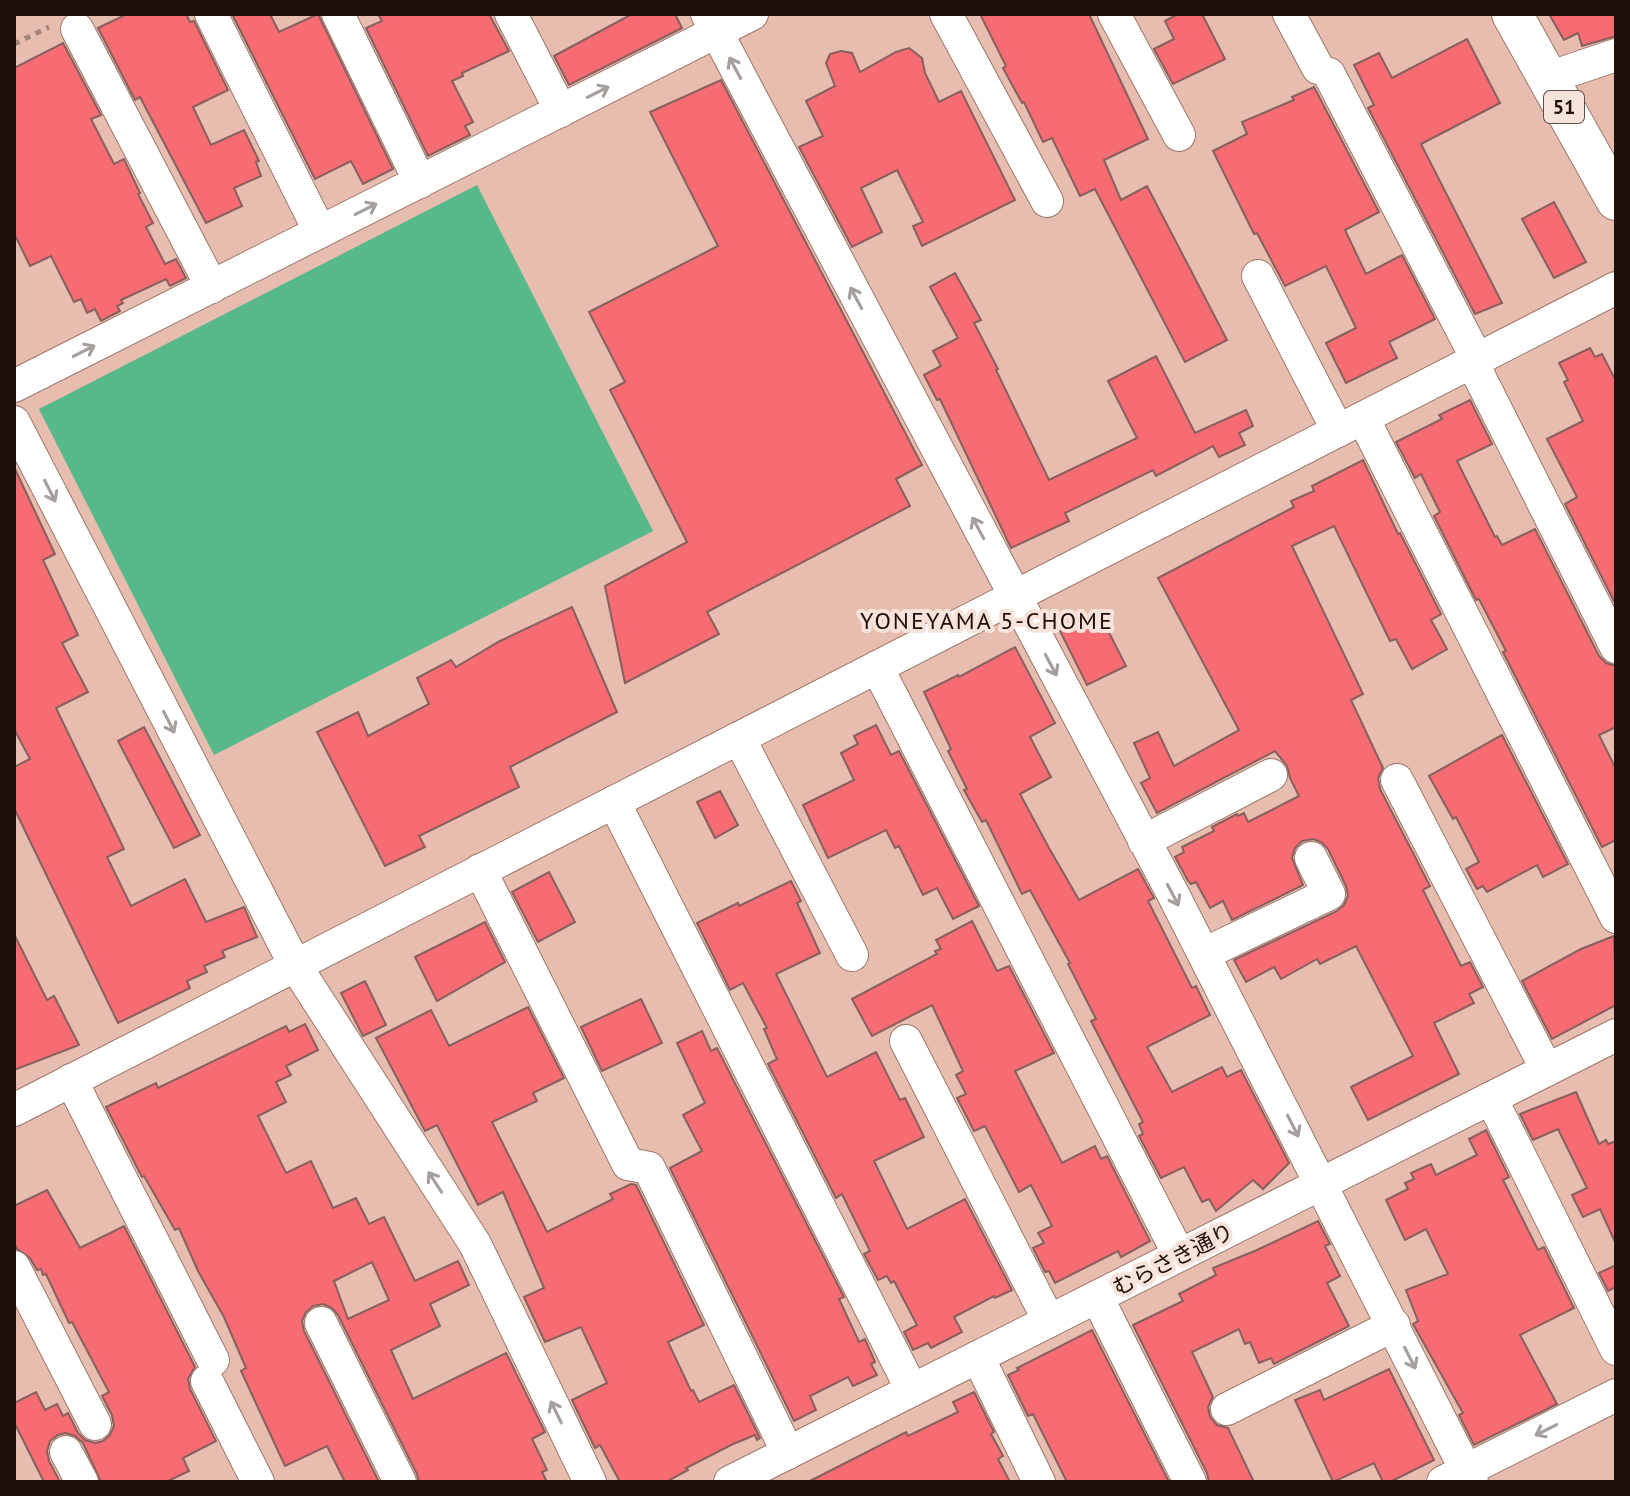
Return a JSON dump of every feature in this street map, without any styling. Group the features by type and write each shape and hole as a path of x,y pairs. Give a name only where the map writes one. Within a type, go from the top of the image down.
{"main road":[{"name":"51","path":"1519,16 1548,78 1616,200"}],"street":[{"path":"211,14 320,232"},
{"path":"338,14 420,182"},
{"path":"511,14 561,111"},
{"path":"14,386 561,111 712,24 752,14"},
{"path":"946,14 1047,201"},
{"path":"1114,14 1179,135"},
{"path":"1289,14 1324,71 1474,361 1616,647"},
{"path":"712,24 1204,954 1394,1325 1460,1478 1616,1395"},
{"path":"67,26 212,287"},
{"path":"1548,78 1616,55"},
{"path":"1258,276 1350,424 1616,917"},
{"path":"14,1110 1616,288"},
{"path":"14,422 295,965 475,1244 590,1482"},
{"path":"877,667 1179,1255"},
{"path":"739,738 852,955"},
{"path":"1144,841 1271,775"},
{"path":"1397,780 1547,1070"},
{"path":"614,802 912,1390"},
{"path":"1204,954 1329,894 1311,858"},
{"path":"480,870 628,1164 649,1168 788,1453"},
{"name":"むらさき通り","path":"730,1482 1547,1070 1614,1040"},
{"path":"906,1041 1049,1321"},
{"path":"71,1080 210,1371 258,1482"},
{"path":"1491,1098 1616,1349"},
{"path":"14,1267 95,1424"},
{"path":"1097,1297 1190,1482"},
{"path":"321,1323 400,1482"},
{"path":"1227,1409 1394,1325"},
{"path":"978,1357 1039,1482"},
{"path":"66,1452 82,1482"}],"path":[{"path":"14,34 16,43 67,26"}],"green space":[{"path":"477,185 653,531 214,755 39,409"}],"building":[{"path":"127,14 186,14 190,22 194,21 228,90 193,107 211,145 244,130 259,161 256,162 261,176 234,188 242,206 206,223 140,97 135,100 98,28"},
{"path":"232,14 270,14 279,32 318,14 393,169 363,184 351,161 315,179"},
{"path":"378,14 489,14 509,51 462,73 463,76 452,81 473,122 465,126 470,135 428,156 366,28 382,21"},
{"path":"632,14 675,14 682,28 569,85 554,56"},
{"path":"980,14 1089,14 1148,139 1104,160 1121,200 1147,186 1227,340 1185,362 1095,189 1080,196 1052,138 1043,142 1003,68 1006,66"},
{"path":"1178,14 1202,14 1225,59 1173,84 1154,49 1174,39 1165,21"},
{"path":"1549,14 1616,14 1616,36 1582,46 1578,33 1564,40"},
{"path":"1467,39 1500,103 1421,144 1502,303 1475,314 1368,108 1374,105 1354,65 1379,53 1392,78"},
{"path":"63,43 101,115 91,119 114,164 124,159 140,193 153,223 146,227 165,264 176,259 186,278 170,286 166,279 121,300 123,303 117,306 120,311 101,321 95,309 87,313 81,299 74,302 51,256 30,266 14,233 14,68"},
{"path":"909,48 922,58 925,73 939,102 961,91 1015,200 922,246 913,226 923,222 897,170 861,188 882,232 852,247 799,147 823,136 806,101 835,86 826,63 830,54 841,51 852,53 860,72"},
{"path":"721,80 922,465 896,479 910,506 707,612 719,634 625,683 605,586 687,542 610,390 625,382 589,312 718,246 650,112"},
{"path":"1314,87 1379,212 1345,230 1366,274 1402,255 1435,319 1389,342 1397,358 1346,383 1326,343 1356,328 1326,266 1285,286 1257,233 1254,234 1213,151 1247,134 1242,122 1294,100 1292,97"},
{"path":"1554,202 1586,262 1554,278 1522,219"},
{"path":"955,273 981,320 974,323 1049,480 1137,438 1108,381 1156,356 1195,433 1246,410 1253,426 1239,433 1245,445 1219,457 1213,446 1156,476 1153,470 1065,513 1069,521 1011,548 940,399 937,400 924,375 941,366 933,351 958,338 930,287"},
{"path":"1590,348 1595,357 1602,354 1616,381 1616,605 1565,504 1577,497 1547,439 1583,421 1564,382 1568,380 1559,363"},
{"path":"1470,400 1492,444 1457,461 1495,537 1502,545 1535,529 1599,656 1606,663 1616,666 1616,727 1599,735 1616,769 1616,840 1602,847 1503,652 1506,651 1479,599 1476,600 1434,516 1440,512 1421,474 1415,478 1396,442 1442,419 1439,415"},
{"path":"1363,460 1441,614 1431,620 1447,649 1412,669 1396,639 1390,641 1334,526 1292,546 1363,694 1351,700 1383,768 1378,778 1380,789 1430,886 1423,890 1461,966 1470,962 1483,987 1469,994 1474,1003 1434,1023 1459,1074 1368,1120 1351,1087 1413,1056 1356,946 1320,964 1317,959 1281,979 1274,967 1246,982 1234,960 1344,905 1348,896 1346,886 1328,849 1313,839 1302,841 1295,848 1292,858 1303,885 1232,920 1223,901 1210,908 1196,882 1191,884 1188,881 1175,857 1184,852 1182,847 1214,831 1212,827 1237,814 1244,813 1248,822 1299,796 1287,766 1275,751 1157,813 1141,783 1150,778 1134,743 1158,732 1174,766 1239,730 1158,578 1294,507 1291,501 1314,491 1312,486"},
{"path":"14,467 55,554 43,560 78,635 62,643 88,692 56,708 124,849 107,857 131,906 185,879 206,922 244,907 257,937 222,951 225,957 204,966 207,972 187,981 190,988 118,1023 14,808 14,767 30,759 14,729"},
{"path":"572,607 617,712 510,767 519,787 419,836 425,847 385,866 317,732 358,712 368,736 429,704 417,678 451,660 456,667 500,641"},
{"path":"1098,611 1126,666 1087,685 1060,631"},
{"path":"1015,647 1055,723 1030,737 1051,777 1020,794 1079,900 1138,869 1154,898 1148,901 1192,988 1196,986 1210,1015 1147,1047 1172,1092 1222,1067 1227,1077 1241,1070 1289,1163 1263,1189 1253,1180 1216,1211 1209,1199 1202,1202 1184,1167 1161,1178 1139,1136 1143,1134 1139,1124 1143,1122 1091,1021 1096,1019 1070,963 1030,890 1022,894 986,820 982,822 964,790 967,789 948,751 951,749 924,692"},
{"path":"876,725 891,755 899,751 979,906 953,919 937,888 923,895 899,846 895,848 886,830 828,858 803,805 854,780 841,753 858,744 854,736"},
{"path":"144,727 200,835 174,848 118,741"},
{"path":"1502,735 1568,864 1543,877 1537,865 1487,892 1483,886 1477,889 1466,869 1479,862 1456,817 1453,819 1429,776"},
{"path":"720,791 738,825 715,838 697,802"},
{"path":"549,872 575,922 538,942 512,892"},
{"path":"791,881 801,901 797,903 820,953 776,974 827,1077 876,1052 900,1100 905,1098 924,1137 874,1161 907,1229 965,1199 1012,1290 954,1317 962,1332 931,1348 928,1343 913,1350 904,1332 917,1325 894,1281 891,1283 887,1276 878,1280 864,1254 870,1251 842,1194 836,1198 768,1064 777,1059 764,1029 767,1028 743,983 730,990 697,923"},
{"path":"972,921 997,971 1009,966 1054,1053 1015,1071 1062,1163 1095,1146 1101,1159 1107,1156 1150,1241 1121,1257 1118,1251 1055,1283 1049,1271 1045,1272 1033,1248 1044,1243 1038,1233 1052,1226 1031,1185 1019,1192 985,1126 974,1131 957,1098 966,1094 956,1075 963,1071 932,1005 872,1036 852,999 937,954 935,951 941,949 936,940"},
{"path":"485,922 505,962 437,1001 415,957"},
{"path":"14,934 47,1000 54,996 79,1045 14,1070"},
{"path":"1614,936 1616,1005 1552,1039 1522,981 1581,949"},
{"path":"365,981 386,1025 363,1036 341,993"},
{"path":"641,999 662,1043 602,1071 581,1027"},
{"path":"528,1007 564,1078 533,1093 537,1101 492,1122 547,1232 613,1199 610,1194 631,1184 636,1185 704,1325 668,1342 691,1391 699,1402 734,1385 760,1438 757,1440 755,1435 733,1444 666,1482 620,1482 600,1445 595,1448 572,1400 607,1383 581,1327 545,1342 524,1297 544,1288 503,1192 478,1205 437,1125 425,1131 376,1038 431,1010 449,1046"},
{"path":"305,1024 318,1050 286,1066 291,1075 276,1082 286,1102 258,1116 286,1173 311,1161 333,1208 356,1198 369,1224 384,1217 415,1281 458,1261 469,1285 430,1304 440,1326 391,1350 413,1399 506,1353 545,1432 532,1439 547,1470 542,1472 547,1482 419,1482 338,1315 323,1304 313,1306 306,1312 302,1321 304,1331 379,1482 345,1482 327,1446 285,1466 241,1371 246,1368 224,1317 198,1271 179,1228 175,1230 142,1177 106,1107 156,1083 158,1088 286,1026 289,1032","holes":["372,1262 389,1300 348,1319 334,1281"]},
{"path":"702,1031 711,1051 717,1048 844,1297 839,1299 859,1342 865,1339 875,1362 871,1364 877,1375 853,1386 848,1377 810,1396 816,1410 794,1421 670,1168 702,1151 683,1115 705,1103 677,1043"},
{"path":"1576,1092 1599,1144 1606,1140 1608,1144 1616,1141 1616,1244 1600,1209 1583,1217 1572,1195 1587,1188 1558,1129 1533,1140 1520,1114"},
{"path":"1486,1130 1509,1177 1503,1180 1538,1250 1544,1247 1574,1308 1520,1335 1557,1404 1474,1445 1459,1415 1463,1413 1413,1324 1418,1321 1406,1290 1448,1274 1426,1229 1405,1240 1386,1200 1408,1189 1405,1183 1414,1179 1411,1173 1431,1164 1436,1175 1477,1155 1469,1139"},
{"path":"47,1190 80,1248 124,1226 195,1367 188,1379 190,1389 216,1441 183,1458 189,1471 166,1482 101,1482 83,1443 66,1433 50,1441 47,1451 60,1482 44,1482 14,1422 14,1403 36,1392 45,1410 57,1404 63,1416 68,1413 85,1440 95,1443 103,1441 114,1426 102,1396 109,1392 72,1322 69,1323 46,1274 43,1275 41,1269 37,1270 14,1242 14,1206"},
{"path":"1318,1221 1330,1244 1325,1246 1340,1276 1327,1283 1349,1326 1274,1364 1271,1358 1259,1363 1250,1342 1245,1344 1239,1329 1192,1352 1213,1397 1208,1407 1210,1417 1217,1425 1228,1428 1254,1482 1209,1482 1133,1325 1183,1301 1179,1294 1216,1275 1213,1268"},
{"path":"1616,1265 1616,1287 1608,1291 1599,1273"},
{"path":"1092,1330 1169,1482 1067,1482 1033,1414 1028,1416 1008,1375"},
{"path":"1389,1369 1434,1460 1390,1482 1383,1482 1374,1463 1333,1482 1295,1400 1320,1390 1324,1400"},
{"path":"974,1392 994,1432 991,1434 1003,1456 998,1459 1010,1482 808,1482 906,1432 908,1436 958,1412 953,1402"}],"district":[{"name":"YONEYAMA 5-CHOME","path":"987,620"}]}
